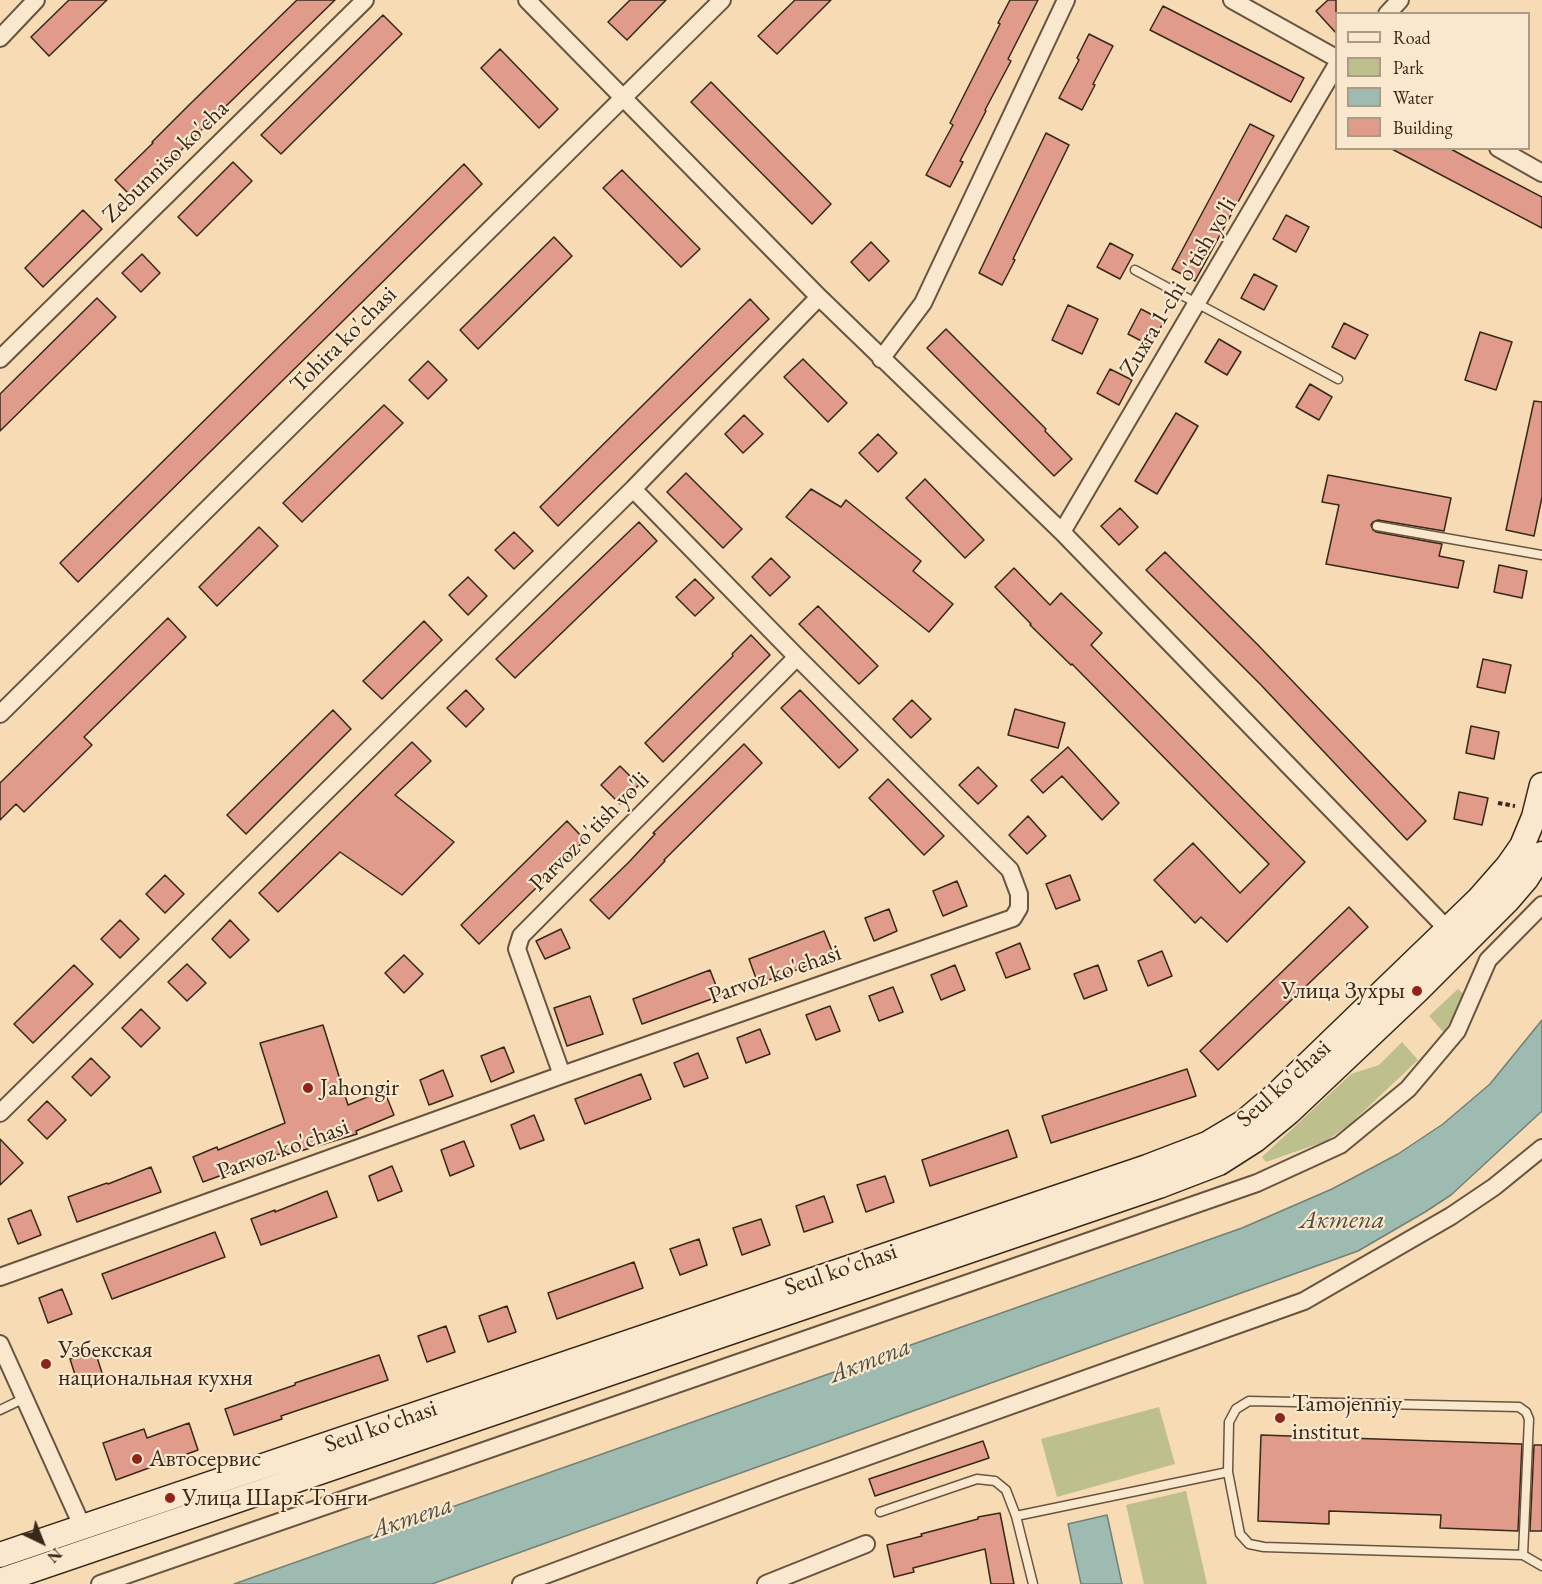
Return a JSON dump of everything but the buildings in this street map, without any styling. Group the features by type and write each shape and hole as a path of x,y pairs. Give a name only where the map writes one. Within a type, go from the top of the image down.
{"main road":[{"name":"Seul ko'chasi","path":"0,1581 1147,1190 1218,1163 1255,1140 1289,1112 1456,937 1499,877 1535,852 1534,817 1542,785"},
{"name":"Seul ko'chasi","path":"0,1555 1207,1144 1235,1128 1261,1108 1456,937"},
{"path":"83,1528 92,1551"}],"street":[{"path":"1,36 36,0"},
{"name":"Zebunniso ko'cha","path":"0,359 365,0"},
{"path":"527,0 881,359 1062,532 1456,937"},
{"name":"Tohira ko'chasi","path":"0,714 722,0"},
{"path":"881,359 923,303 1066,0"},
{"path":"1232,0 1335,57"},
{"path":"1389,12 1400,0"},
{"name":"Zuxra 1-chi o'tish yo'li","path":"1062,532 1335,68"},
{"path":"1502,150 1542,173"},
{"path":"0,1113 633,489 819,297"},
{"name":"Parvoz ko'chasi","path":"0,1277 562,1075 1012,918 1019,908 1019,894 1010,870 633,489"},
{"name":"Parvoz o'tish yo'li","path":"562,1075 516,949 521,936 797,657"},
{"path":"100,1584 1257,1183 1340,1145 1408,1089 1457,1031 1488,960 1542,905"},
{"path":"521,1584 793,1483 1304,1301 1450,1216 1494,1187 1542,1148"},
{"path":"0,1344 83,1528"},
{"path":"766,1584 866,1544"}],"lane":[{"path":"1135,270 1338,379"},
{"path":"1377,526 1542,555"},
{"path":"0,1410 25,1398"},
{"path":"1523,1555 1529,1419 1526,1412 1519,1407 1249,1401 1236,1409 1229,1422 1228,1472 1240,1534 1250,1544 1264,1547 1523,1555 1542,1566"},
{"path":"1016,1516 1228,1472"},
{"path":"880,1512 977,1479 995,1481 1006,1490 1016,1516 1033,1584"}],"path":[{"path":"1498,803 1524,808"}],"green space":[{"path":"1458,989 1465,995 1444,1033 1429,1016"},
{"path":"1402,1042 1418,1060 1349,1125 1326,1141 1266,1162 1262,1157 1351,1074 1379,1065"},
{"path":"1159,1407 1175,1464 1057,1497 1041,1439"},
{"path":"1186,1491 1207,1584 1144,1584 1126,1505"}],"water":[{"name":"Актепа","path":"1542,1020 1542,1111 1451,1195 1358,1251 432,1584 234,1584 1242,1228 1332,1189 1398,1154 1443,1124 1490,1084"},
{"path":"1107,1515 1122,1584 1081,1584 1068,1524"}],"place":[{"name":"Улица Зухры","path":"1417,991"},
{"name":"Jahongir","path":"308,1088"},
{"name":"Узбекская национальная кухня","path":"46,1364"},
{"name":"Tamojenniy institut","path":"1280,1418"},
{"name":"Автосервис","path":"137,1459"},
{"name":"Улица Шарк Тонги","path":"170,1498"}]}
